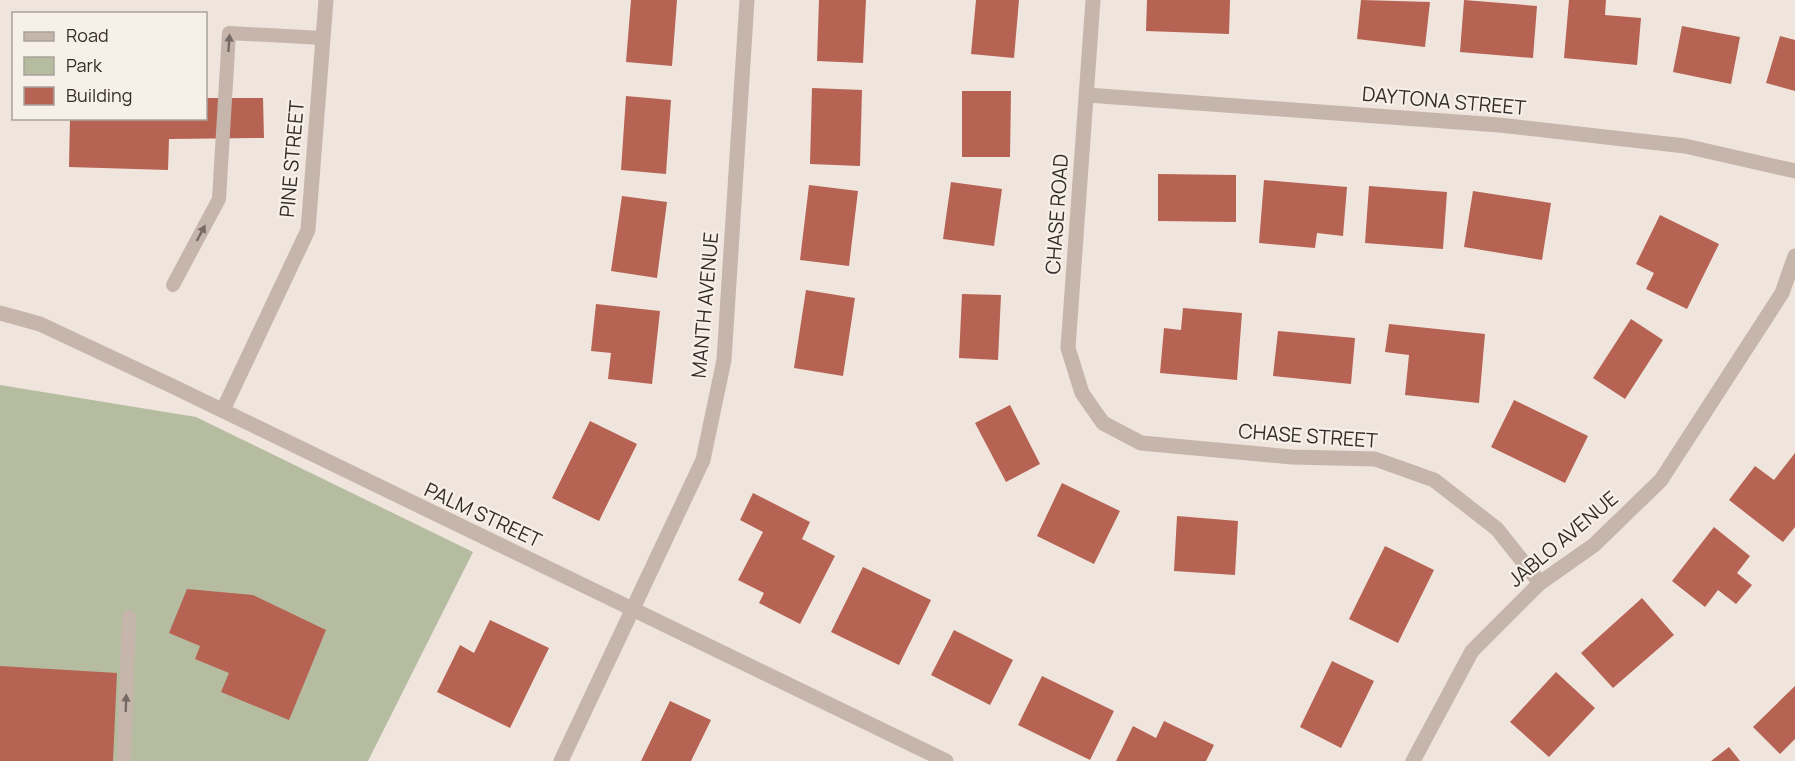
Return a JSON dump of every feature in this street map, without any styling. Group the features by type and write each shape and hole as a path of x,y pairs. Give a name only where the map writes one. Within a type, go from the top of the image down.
{"street":[{"name":"PINE STREET","path":"223,410 308,230 326,0"},
{"name":"MANTH AVENUE","path":"561,761 703,460 724,360 747,0"},
{"name":"CHASE ROAD","path":"1093,0 1068,348 1082,393 1103,423"},
{"name":"DAYTONA STREET","path":"1087,95 1499,125 1685,146 1795,171"},
{"name":"JABLO AVENUE","path":"1413,761 1472,651 1540,583 1594,544 1661,480 1782,293 1795,256"},
{"name":"PALM STREET","path":"0,313 40,324 223,410 395,496 634,609 942,760"},
{"name":"CHASE STREET","path":"1103,423 1141,443 1292,457 1375,459 1434,480 1497,530 1540,583"}],"lane":[{"path":"173,285 219,200 229,33 323,38"},
{"path":"124,761 129,617"}],"green space":[{"path":"0,385 196,417 473,552 368,761 0,761"}],"building":[{"path":"631,0 677,0 672,66 626,62"},
{"path":"819,0 866,0 863,63 817,61"},
{"path":"976,0 1019,0 1014,58 971,54"},
{"path":"1147,0 1230,0 1229,34 1146,31"},
{"path":"1361,0 1430,2 1425,47 1357,39"},
{"path":"1464,0 1537,6 1533,58 1460,52"},
{"path":"1569,0 1606,0 1605,15 1641,18 1637,65 1564,58"},
{"path":"1682,26 1740,37 1731,84 1673,72"},
{"path":"1780,36 1795,40 1795,91 1766,83"},
{"path":"812,88 862,90 860,166 810,164"},
{"path":"962,91 1011,91 1010,157 962,157"},
{"path":"626,96 671,100 666,174 621,170"},
{"path":"207,98 263,98 264,138 169,139 168,170 69,167 70,120 207,120"},
{"path":"1158,174 1236,175 1236,222 1158,221"},
{"path":"1264,180 1347,187 1343,236 1317,233 1315,248 1259,243"},
{"path":"951,182 1002,189 994,246 943,239"},
{"path":"809,185 858,191 849,266 800,260"},
{"path":"1369,186 1447,192 1443,249 1365,243"},
{"path":"1473,191 1551,203 1542,260 1464,247"},
{"path":"622,196 667,202 657,278 611,271"},
{"path":"1660,215 1719,244 1687,309 1646,289 1654,273 1636,264"},
{"path":"806,290 855,298 843,376 794,368"},
{"path":"962,294 1001,295 998,360 959,358"},
{"path":"596,304 660,311 652,384 608,379 611,353 591,351"},
{"path":"1183,308 1242,313 1237,380 1160,373 1164,328 1181,330"},
{"path":"1631,319 1663,340 1625,399 1593,378"},
{"path":"1389,324 1485,334 1479,403 1405,395 1409,355 1385,352"},
{"path":"1278,331 1355,338 1351,384 1273,376"},
{"path":"1514,400 1588,436 1565,483 1491,447"},
{"path":"1010,405 1040,464 1006,482 975,423"},
{"path":"590,421 637,444 599,521 552,498"},
{"path":"1795,453 1795,527 1783,542 1729,500 1755,466 1774,480"},
{"path":"1062,483 1120,511 1094,564 1037,536"},
{"path":"753,493 810,522 802,539 835,556 800,624 759,603 764,593 738,580 763,532 740,520"},
{"path":"1177,516 1238,521 1235,575 1174,571"},
{"path":"1714,527 1750,556 1737,573 1752,585 1736,604 1718,590 1705,607 1672,581"},
{"path":"1385,546 1434,570 1398,643 1349,619"},
{"path":"863,567 931,600 899,665 831,632"},
{"path":"187,589 253,595 326,630 289,720 221,692 229,673 195,659 200,646 169,633"},
{"path":"1642,598 1674,635 1613,688 1581,653"},
{"path":"490,620 549,648 510,728 437,692 460,645 474,653"},
{"path":"954,630 1013,660 990,705 931,675"},
{"path":"1332,661 1374,681 1341,748 1300,727"},
{"path":"0,666 117,673 113,761 0,761"},
{"path":"1556,672 1595,708 1549,757 1510,722"},
{"path":"1042,676 1114,711 1090,760 1018,725"},
{"path":"1795,686 1795,739 1780,754 1753,727"},
{"path":"670,701 711,720 691,761 641,761"},
{"path":"1164,721 1214,745 1206,761 1116,761 1133,726 1156,738"},
{"path":"1729,747 1740,761 1711,761"}]}
